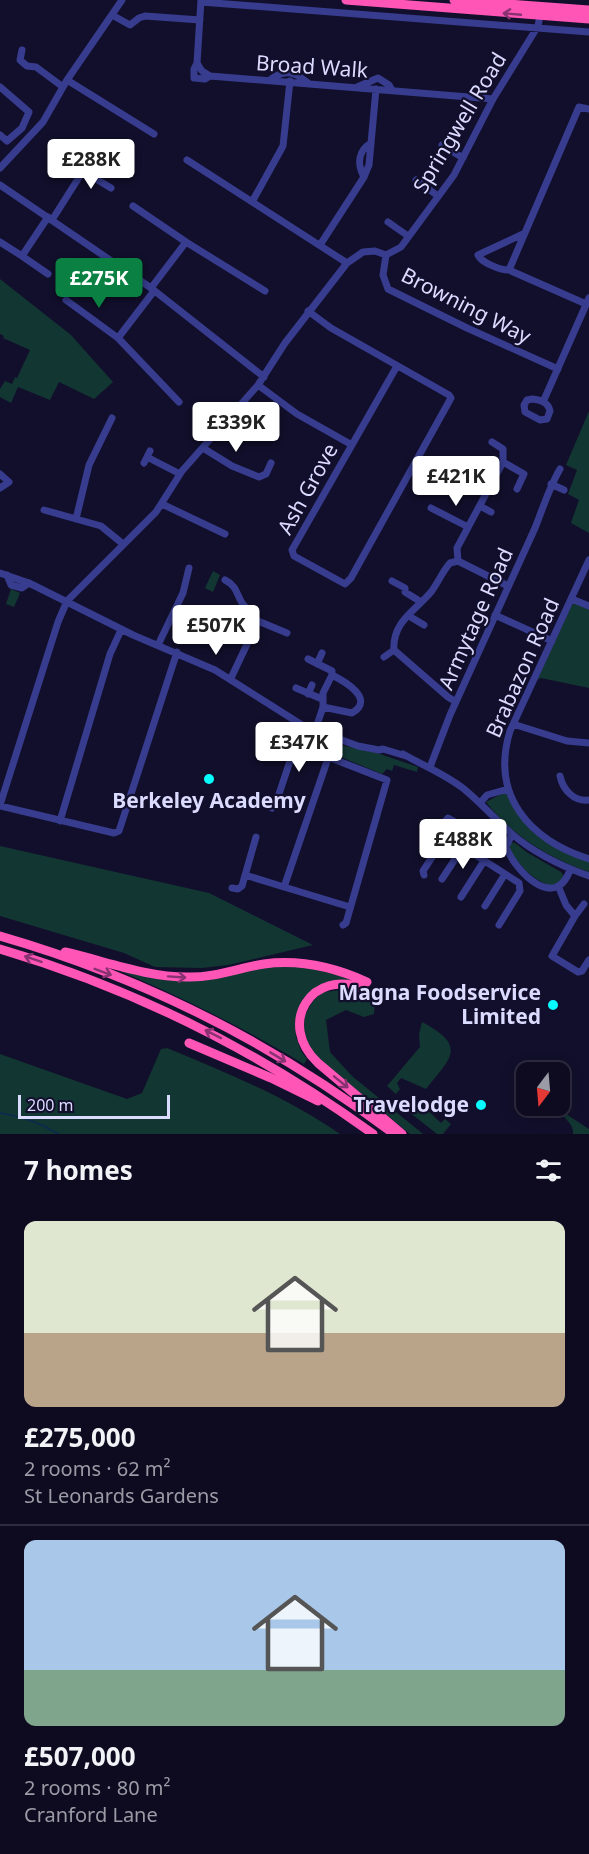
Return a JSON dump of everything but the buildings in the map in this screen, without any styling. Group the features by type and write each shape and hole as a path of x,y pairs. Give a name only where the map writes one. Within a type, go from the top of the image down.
{"highway":[{"path":"346,0 589,19"},
{"path":"453,0 550,3 589,10"},
{"path":"0,936 168,976 188,978 282,962 329,967 365,985 342,983 324,987 315,993 305,1004 298,1029 303,1047 313,1059 402,1134"},
{"path":"28,944 132,983 222,1025 313,1077 394,1134"},
{"path":"0,949 70,972 176,1016 267,1064 373,1134"},
{"path":"189,1043 250,1069 352,1119"}],"street":[{"path":"0,168 43,122 65,83 122,0"},
{"path":"201,1 538,26 544,29 589,32"},
{"name":"Broad Walk","path":"201,1 197,63 202,71 210,76 492,99"},
{"path":"112,15 130,25 145,16 200,20"},
{"name":"Springwell Road","path":"386,255 400,247 463,158 492,99 538,26 540,16"},
{"path":"22,50 20,60 23,64 36,67 154,134"},
{"path":"270,80 278,74 290,72 297,74 308,83"},
{"path":"357,87 378,78 389,85 392,90"},
{"path":"252,202 283,146 290,81"},
{"path":"0,87 29,112 22,128 7,141 0,135"},
{"path":"320,245 364,177 369,165 376,89"},
{"path":"509,270 579,107 589,109"},
{"path":"22,128 31,136"},
{"path":"442,146 463,158"},
{"path":"62,156 111,188"},
{"path":"187,160 347,263"},
{"path":"22,256 83,171"},
{"path":"416,180 438,196"},
{"path":"0,185 152,289 264,377"},
{"path":"133,206 265,291"},
{"path":"388,222 408,236"},
{"path":"523,234 478,255 480,259 588,301 543,402"},
{"path":"0,242 48,274"},
{"path":"118,338 186,242"},
{"path":"177,652 119,831 114,833 0,806 58,622 67,601 162,504 180,474 258,385 308,311 347,263 363,252 375,251 386,255"},
{"name":"Browning Way","path":"386,255 383,275 388,289 558,369"},
{"path":"66,300 118,338 179,402"},
{"name":"Ash Grove","path":"308,311 331,328 449,395 451,401 351,578 345,584 294,556 292,550 397,366"},
{"path":"258,385 297,414 352,445"},
{"path":"76,519 89,465 112,418"},
{"path":"458,561 457,548 503,462 503,448 492,442"},
{"path":"203,448 232,466 259,477 266,474 271,464"},
{"path":"147,457 180,474"},
{"path":"503,462 524,474 517,489"},
{"name":"Armytage Road","path":"430,767 456,702 535,528 551,484 560,469"},
{"path":"0,474 9,482 0,488"},
{"path":"551,484 564,490"},
{"path":"162,504 225,534"},
{"path":"480,506 491,512"},
{"path":"431,508 468,527"},
{"path":"44,510 101,526 123,544"},
{"name":"Brabazon Road","path":"589,560 513,724 504,750 508,789 521,813 533,828 557,846 589,859"},
{"path":"394,650 395,632 401,622 430,593 450,563 458,561 508,586"},
{"path":"158,645 185,587 189,568"},
{"path":"4,574 11,585 22,588 29,583 121,630 177,652 231,678 276,711 315,731 358,746 383,749 406,756 430,767 460,786 512,834 538,853 570,870 589,876"},
{"path":"225,580 235,586 242,603 255,614 258,621 287,633"},
{"path":"392,581 405,588 405,592 421,602"},
{"path":"572,599 589,606"},
{"path":"495,615 552,640"},
{"path":"409,616 424,625"},
{"path":"231,678 258,621"},
{"path":"60,821 110,654 121,630"},
{"path":"394,650 456,702"},
{"path":"384,657 394,650"},
{"path":"317,663 322,652"},
{"path":"308,659 332,671 315,731"},
{"path":"296,688 322,703 352,712 357,710 361,703 359,694 344,681 332,675"},
{"path":"308,694 312,685"},
{"path":"513,724 567,741 589,743"},
{"path":"272,808 276,803 302,725"},
{"path":"284,887 335,738"},
{"path":"328,757 387,780 346,923 343,926"},
{"path":"560,776 562,785 569,793 579,800 589,800"},
{"path":"480,803 487,795 508,789"},
{"path":"462,825 448,818 438,831 521,886 499,925"},
{"path":"512,834 506,846 511,859 523,872 542,886 550,889 559,888 565,882 570,870"},
{"path":"424,875 423,871 446,836"},
{"path":"232,888 241,887 256,837"},
{"path":"442,879 464,847"},
{"path":"485,906 511,859"},
{"path":"461,897 484,861"},
{"path":"245,875 350,907"},
{"path":"559,888 566,905 575,916"},
{"path":"584,904 552,956 578,972 582,972 589,960"}],"green space":[{"path":"0,279 71,335 113,382 94,399 59,382 50,400 18,387 11,403 0,397 0,389 5,381 12,384 15,377 17,378 30,350 3,338 4,336 0,334"},
{"path":"589,411 589,533 571,523 579,500 568,494 577,470 566,465"},
{"path":"213,571 220,575 213,592 205,588"},
{"path":"11,589 20,593 14,607 6,604"},
{"path":"575,603 589,609 589,688 541,678 537,680 571,606"},
{"path":"341,745 377,753 418,767 417,772 394,765 392,771 387,769 382,774 338,756"},
{"path":"506,793 521,819 531,829 553,846 589,862 589,872 546,853 507,825 486,802"},
{"path":"510,842 561,872 565,877 553,887 539,880 528,872 514,856 509,849"},
{"path":"0,846 209,893 313,945 228,965 202,968 155,967 124,953 0,916"},
{"path":"101,963 154,977 273,966 305,966 354,979 353,982 335,981 300,1007 295,1022 296,1037 307,1059 304,1064 204,1010"},
{"path":"353,989 375,1001 374,1014 364,1017 346,1010 326,1020 330,1052 352,1076 423,1134 410,1134 332,1070 309,1048 304,1029 305,1015 313,1001 323,992"},
{"path":"422,1022 445,1038 450,1045 451,1052 443,1068 426,1089 401,1078 397,1083 400,1089 396,1094 387,1086 420,1047 419,1034"},
{"path":"167,1048 278,1097 340,1134 0,1134 0,1054 127,1099 142,1093 161,1049"},
{"path":"421,1104 441,1123 445,1119 451,1124 443,1134 437,1134 404,1108"},
{"path":"563,1116 569,1116 589,1129 589,1134 573,1134 572,1127"}],"waterway":[{"path":"0,1113 30,1120 58,1134"}],"place":[{"name":"Berkeley Academy","path":"209,779"},
{"name":"Magna Foodservice Limited","path":"553,1005"},
{"name":"Travelodge","path":"481,1105"}]}
